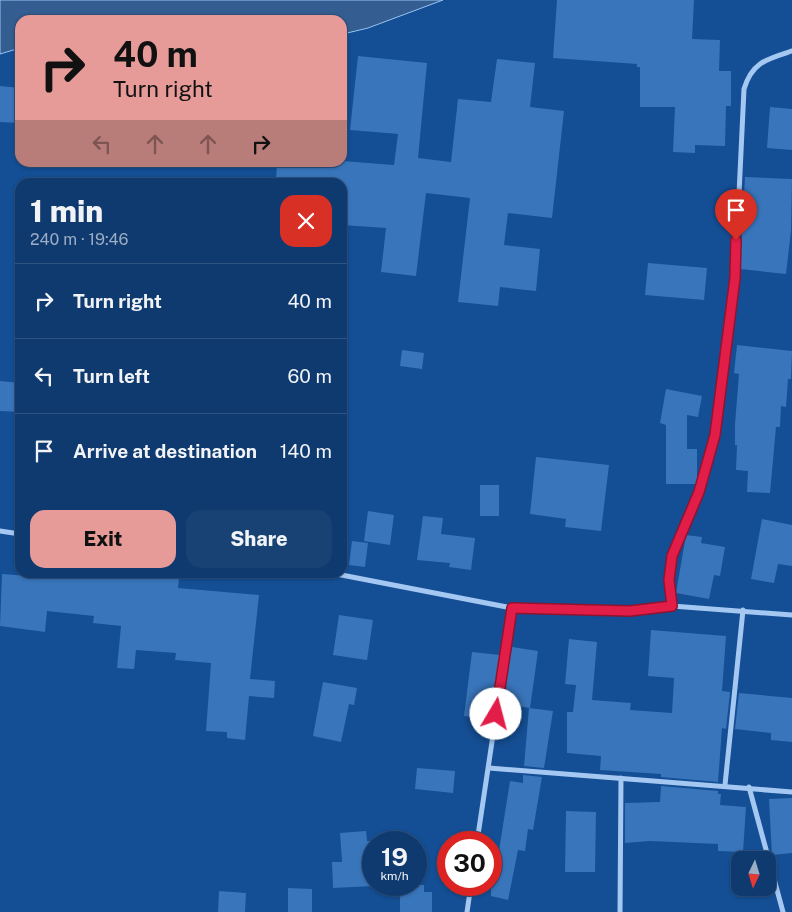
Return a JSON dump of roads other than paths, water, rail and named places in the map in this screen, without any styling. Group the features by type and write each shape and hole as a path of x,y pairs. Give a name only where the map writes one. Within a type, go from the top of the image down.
{"street":[{"path":"672,606 669,580 672,556 699,492 715,435 735,278 744,89 748,75 756,66 769,58 792,51"},
{"path":"0,531 15,533"},
{"path":"347,576 512,608 630,611 672,606 792,615"},
{"path":"479,831 512,608"},
{"path":"725,785 743,610"},
{"path":"489,768 725,785 792,792"},
{"path":"620,778 620,912"},
{"path":"748,787 783,912"},
{"path":"467,912 469,896"}],"water":[{"path":"0,0 443,0 368,28 347,33 347,15 15,15 15,50 0,54"}]}
